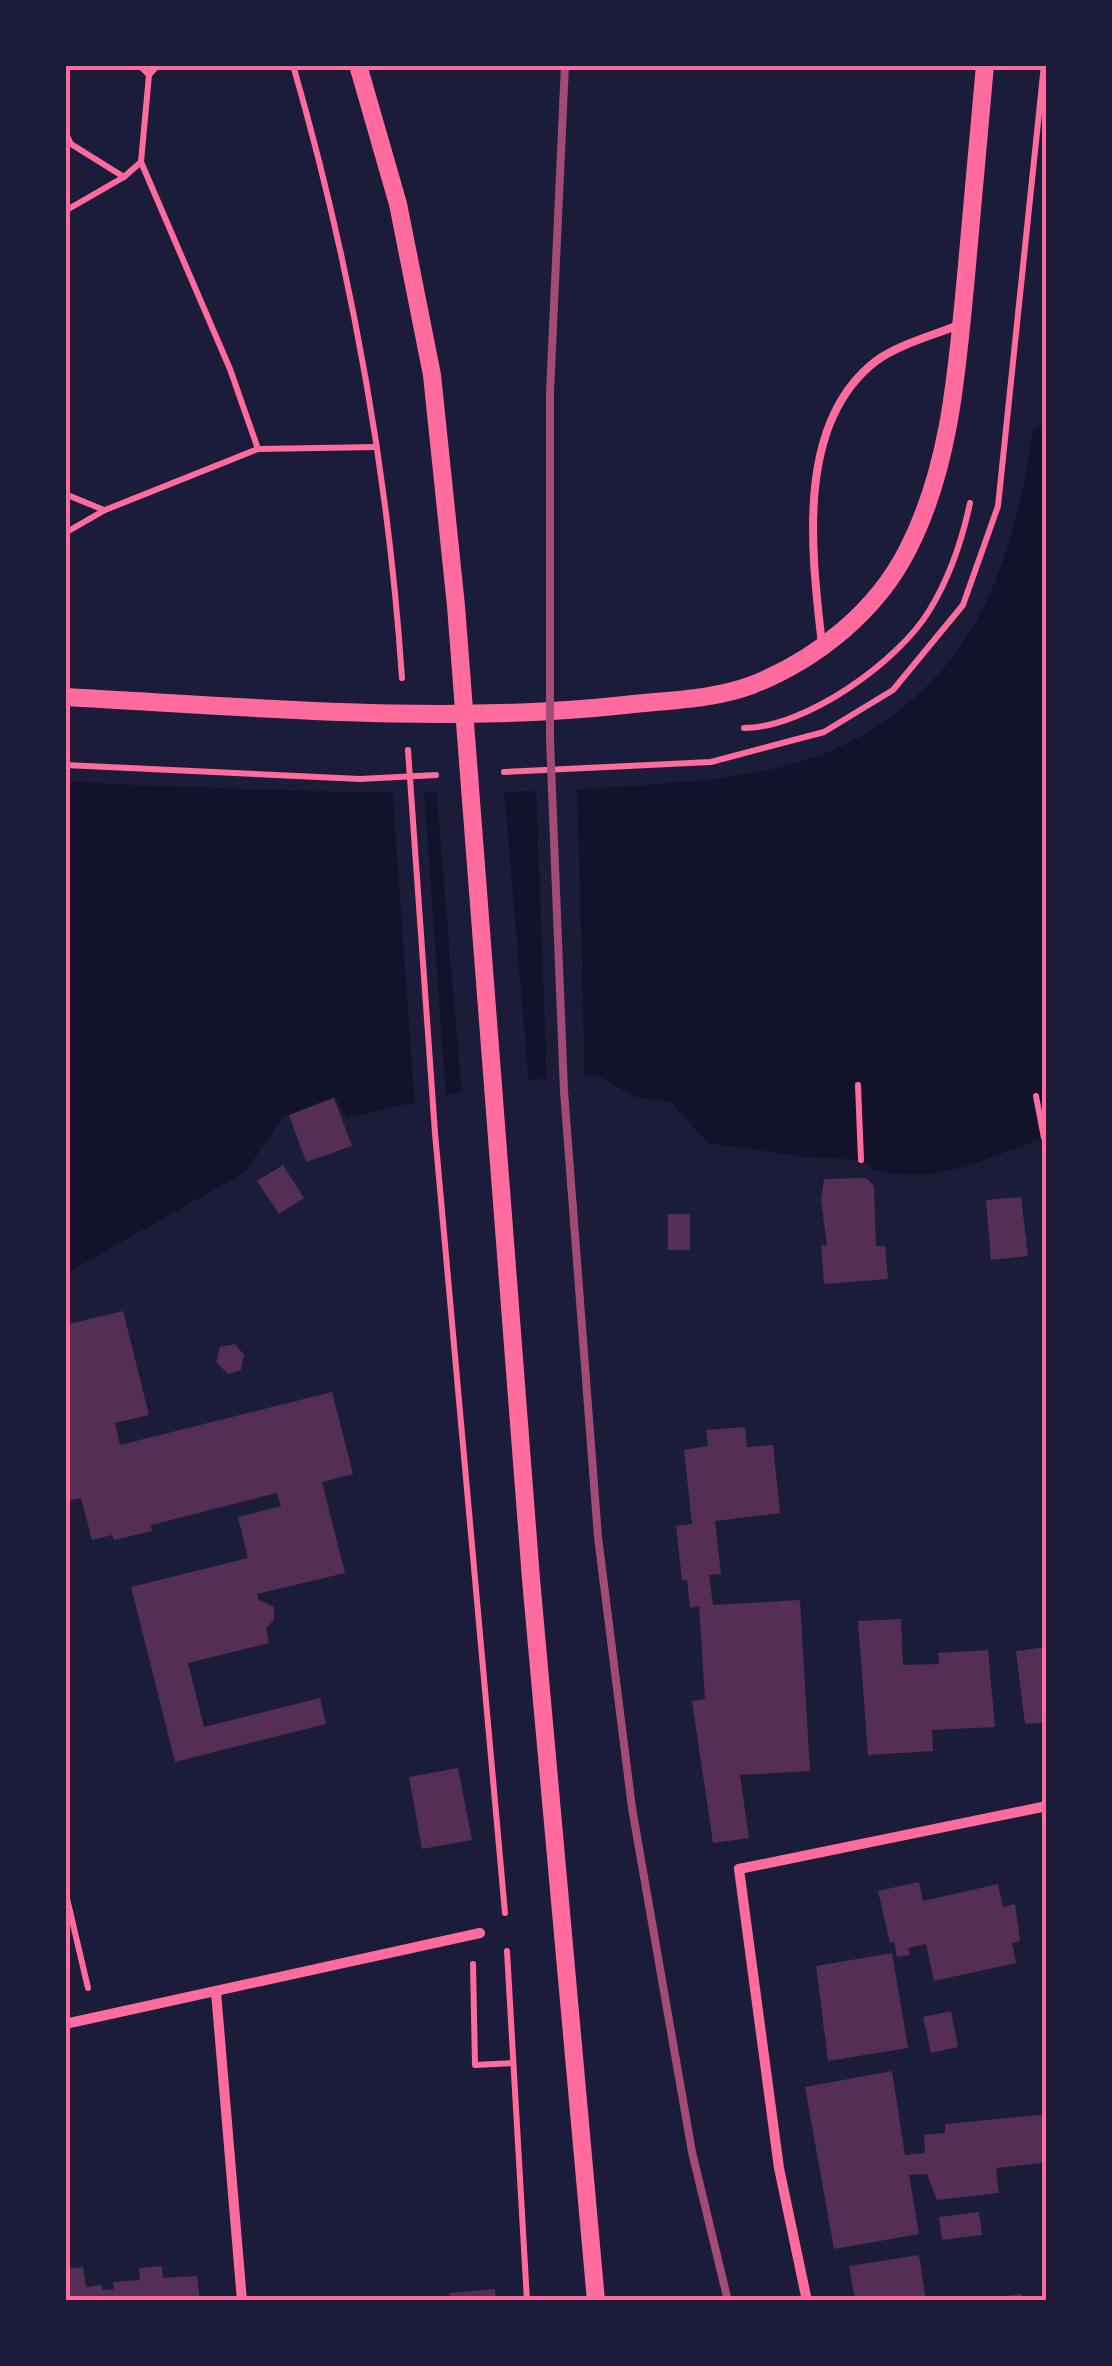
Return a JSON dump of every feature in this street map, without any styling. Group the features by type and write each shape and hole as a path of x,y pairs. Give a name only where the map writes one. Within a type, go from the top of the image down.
{"street":[{"path":"358,65 398,204 432,375 456,606 531,1580 596,2301"},
{"path":"65,697 424,714 589,709 702,696 749,686 800,664 880,596 908,549 944,444 961,324 985,65"},
{"path":"807,2301 779,2168 739,1869 1047,1806"},
{"path":"65,2024 476,1934"},
{"path":"216,1992 242,2301"}],"lane":[{"path":"822,646 813,528 820,457 833,416 852,382 879,358 961,324"}],"path":[{"path":"139,65 149,75"},
{"path":"158,65 149,75 141,162 230,369 258,450"},
{"path":"293,65 330,192 376,447 398,610 403,688"},
{"path":"496,772 711,762 824,732 892,690 963,605 998,506 1044,65"},
{"path":"65,132 71,144 124,177"},
{"path":"65,211 124,177 141,162"},
{"path":"65,533 105,510 258,450 376,447"},
{"path":"65,494 105,510"},
{"path":"407,746 435,1133 506,1929"},
{"path":"65,765 360,779 438,775"},
{"path":"858,1086 861,1160"},
{"path":"1036,1096 1044,1138"},
{"path":"65,1890 95,2018"},
{"path":"476,1934 475,2065 513,2062"},
{"path":"507,1948 527,2301"}],"shaded area":[{"path":"1047,423 1047,1137 964,1167 928,1175 892,1174 873,1169 861,1160 805,1157 708,1143 671,1102 635,1097 596,1075 503,1082 347,1118 334,1096 282,1118 245,1172 65,1274 65,782 327,791 523,792 725,778 822,755 868,732 911,701 948,663 969,634 986,603 1011,536 1033,430"}],"pier":[{"path":"577,784 585,1081 547,1084 536,787"},
{"path":"392,788 424,789 446,1100 415,1108"},
{"path":"504,788 529,1085 462,1096 436,789"}],"building":[{"path":"334,1098 352,1146 306,1162 289,1115"},
{"path":"283,1165 304,1198 279,1214 257,1181"},
{"path":"866,1178 874,1186 876,1246 885,1246 888,1279 824,1284 824,1179"},
{"path":"1021,1197 1028,1256 991,1260 986,1200"},
{"path":"668,1214 690,1214 690,1250 668,1250"},
{"path":"123,1311 149,1415 115,1423 120,1445 332,1392 353,1474 322,1482 345,1573 257,1594 259,1600 274,1607 274,1620 266,1628 269,1643 188,1663 204,1727 320,1698 326,1724 175,1762 131,1587 248,1558 238,1517 281,1506 277,1493 151,1525 152,1531 114,1540 112,1535 92,1540 81,1498 65,1501 65,1325"},
{"path":"235,1344 244,1355 241,1370 228,1374 216,1362 220,1347"},
{"path":"745,1427 747,1447 773,1445 780,1513 715,1521 721,1574 709,1575 713,1605 800,1600 810,1771 740,1775 749,1838 713,1843 692,1701 705,1699 699,1606 690,1608 687,1580 682,1580 676,1526 692,1524 684,1450 708,1446 706,1430"},
{"path":"901,1619 903,1665 939,1664 938,1653 988,1650 995,1727 932,1730 933,1751 868,1755 858,1621"},
{"path":"1047,1647 1047,1722 1025,1724 1016,1651"},
{"path":"458,1768 472,1840 422,1849 409,1777"},
{"path":"919,1882 923,1901 998,1884 1003,1907 1015,1904 1020,1941 1012,1943 1016,1963 934,1981 926,1944 908,1948 910,1955 897,1957 878,1891"},
{"path":"892,1953 908,2048 828,2061 816,1966"},
{"path":"951,2011 958,2047 931,2053 923,2017"},
{"path":"892,2071 905,2155 925,2153 924,2135 945,2133 945,2124 1047,2115 1047,2157 1043,2157 1043,2163 996,2168 999,2193 937,2200 927,2174 909,2175 919,2234 834,2249 805,2087"},
{"path":"979,2212 982,2235 942,2240 939,2217"},
{"path":"919,2255 926,2301 855,2301 849,2266"},
{"path":"162,2266 163,2278 197,2276 200,2301 65,2301 65,2269 83,2267 86,2287 102,2285 102,2290 114,2289 113,2282 140,2280 139,2268"},
{"path":"495,2289 496,2301 450,2301 449,2293"},
{"path":"1022,2294 1022,2298 1044,2297 1044,2301 963,2301"}],"railway":[{"path":"565,65 550,392 550,740 564,1091 598,1537 632,1808 692,2152 728,2301"}]}
